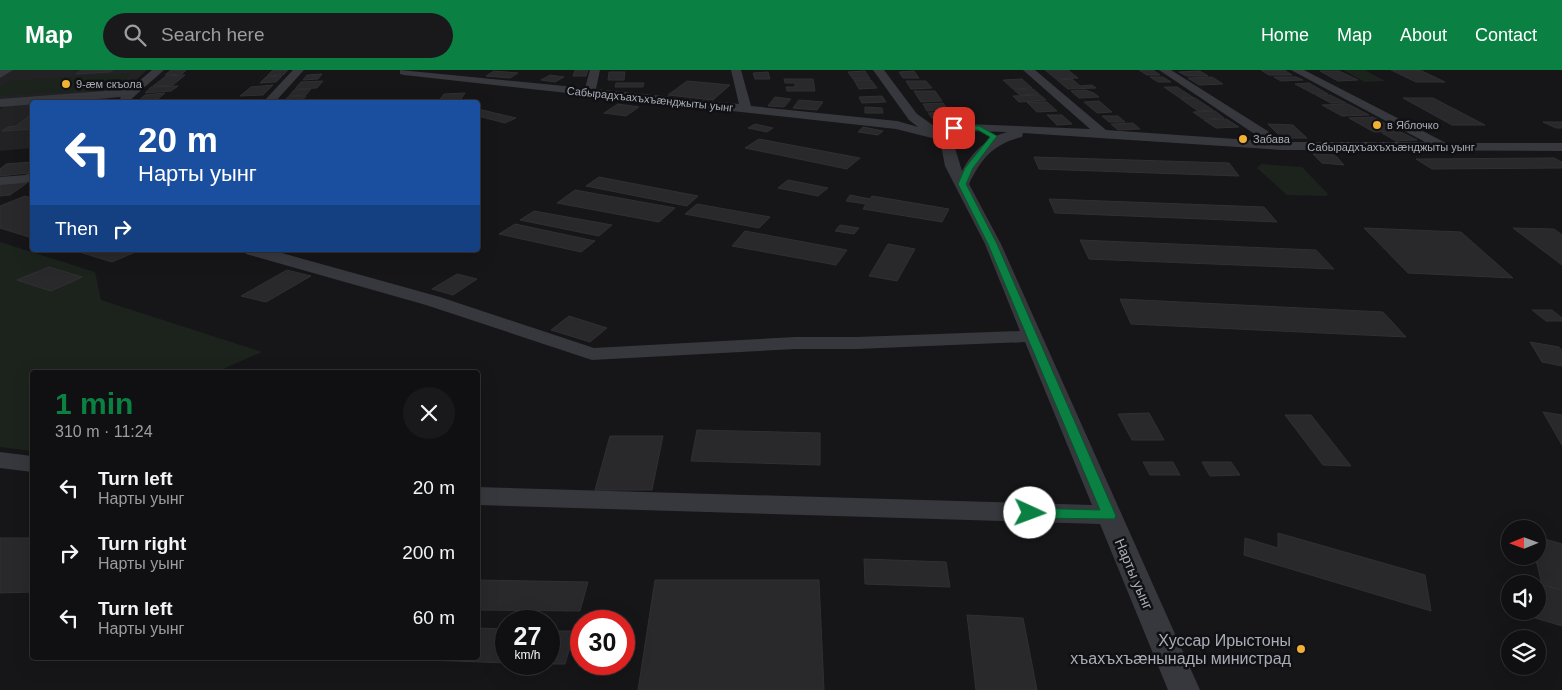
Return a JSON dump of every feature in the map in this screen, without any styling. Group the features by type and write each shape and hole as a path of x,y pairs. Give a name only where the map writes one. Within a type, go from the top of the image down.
{"street":[{"path":"0,75 8,70"},
{"path":"124,100 159,70"},
{"path":"271,100 299,70"},
{"path":"590,92 595,70"},
{"path":"736,70 746,110"},
{"path":"878,70 917,121 946,138"},
{"path":"1028,70 1104,135"},
{"path":"1164,70 1283,146"},
{"path":"1296,70 1445,148"},
{"name":"Сабырадхъахъхъæнджыты уынг","path":"404,72 897,125"},
{"path":"37,100 134,92"},
{"path":"0,103 30,101"},
{"path":"897,125 917,121 953,126"},
{"path":"897,125 968,144 990,142"},
{"path":"946,138 944,135 948,130 971,127 991,133 994,136 969,168 962,184"},
{"name":"Сабырадхъахъхъæнджыты уынг","path":"971,127 1283,146 1562,147"},
{"name":"Сабырадхъахъхъæнджыты уынг","path":"990,142 1020,133 1070,133"},
{"name":"Нарты уынг","path":"946,138 952,166 992,244 1184,690"},
{"path":"0,181 30,177"},
{"path":"259,252 432,301 592,354 795,342 857,344 1032,336"},
{"path":"0,460 30,464"},
{"path":"480,496 1109,516"}],"shaded area":[{"name":"9-æм скъола","path":"12,70 147,70 124,91 0,100 0,78"},
{"path":"1343,70 1365,70 1385,81 1365,82"},
{"path":"132,73 112,89 0,96 0,86 8,81"},
{"path":"113,95 107,100 47,100"},
{"path":"30,101 30,148 0,151 0,109 8,103"},
{"path":"1261,164 1302,167 1328,194 1326,196 1287,195 1257,168"},
{"path":"0,242 95,272 101,300 262,352 221,370 30,370 30,451 0,447"}],"building":[{"path":"82,70 113,70 110,72 76,74"},
{"path":"171,70 186,70 182,74 165,75"},
{"path":"273,70 288,70 283,75 267,76"},
{"path":"575,70 588,70 586,76 573,76"},
{"path":"1045,70 1068,70 1078,78 1056,79"},
{"path":"1139,70 1153,70 1160,75 1147,75"},
{"path":"1261,70 1284,70 1292,75 1269,75"},
{"path":"1391,70 1420,70 1445,82 1416,82"},
{"path":"494,71 518,73 510,78 486,76"},
{"path":"865,71 870,79 853,79 848,72"},
{"path":"914,71 919,78 903,78 899,72"},
{"path":"1200,71 1208,76 1187,76 1179,72"},
{"path":"1320,71 1339,71 1358,80 1338,81"},
{"path":"609,72 625,72 624,80 608,80"},
{"path":"768,72 770,79 755,79 753,73"},
{"path":"322,74 318,79 303,80 307,75"},
{"path":"185,75 173,85 153,86 166,76"},
{"path":"550,75 564,77 555,82 541,80"},
{"path":"282,76 276,82 260,83 266,77"},
{"path":"1150,77 1163,77 1171,82 1158,82"},
{"path":"1212,77 1223,84 1199,85 1188,78"},
{"path":"1274,77 1296,77 1303,80 1281,81"},
{"path":"784,79 813,79 815,91 787,91 786,87 795,87 795,83 785,83"},
{"path":"1022,79 1032,88 1013,89 1003,80"},
{"path":"1072,79 1080,86 1092,85 1096,88 1068,89 1057,80"},
{"path":"854,80 871,80 877,88 859,89"},
{"path":"323,81 317,88 295,89 301,82"},
{"path":"687,81 730,85 713,100 668,95"},
{"path":"906,81 926,81 932,88 911,89"},
{"path":"616,83 644,83 643,87 615,87"},
{"path":"1309,83 1328,94 1314,94 1295,84"},
{"path":"273,85 263,95 240,96 251,87"},
{"path":"178,86 171,91 145,93 151,87"},
{"path":"1164,87 1177,87 1194,98 1180,98"},
{"path":"311,89 306,95 289,96 294,90"},
{"path":"1033,89 1039,94 1020,95 1014,90"},
{"path":"1085,90 1099,97 1079,98 1071,91"},
{"path":"914,91 935,91 942,101 921,102"},
{"path":"165,93 158,99 139,100 145,95"},
{"path":"465,93 460,100 440,100 444,94"},
{"path":"1040,95 1046,100 1019,102 1013,96"},
{"path":"1316,95 1330,95 1346,103 1331,103"},
{"path":"306,96 303,100 285,100 288,97"},
{"path":"882,96 886,102 862,103 859,97"},
{"path":"775,97 791,99 784,107 768,106"},
{"path":"1195,98 1213,110 1198,111 1181,99"},
{"path":"1403,98 1433,98 1485,125 1452,125"},
{"path":"799,100 823,102 817,110 793,108"},
{"path":"1099,101 1112,112 1097,113 1084,102"},
{"path":"1027,102 1047,102 1057,111 1037,112"},
{"path":"943,103 948,110 927,111 923,104"},
{"path":"618,104 639,107 626,116 604,113"},
{"path":"1348,104 1369,115 1342,116 1322,105"},
{"path":"865,107 882,108 883,113 865,113"},
{"path":"480,109 516,118 505,123 480,117"},
{"path":"1215,111 1224,118 1203,119 1193,112"},
{"path":"951,112 955,118 932,118 928,113"},
{"path":"1047,115 1062,115 1072,124 1057,125"},
{"path":"30,116 30,129 2,131 8,127 16,126"},
{"path":"1102,116 1118,116 1125,122 1109,122"},
{"path":"1373,117 1399,131 1374,132 1349,118"},
{"path":"1226,119 1239,127 1216,128 1204,120"},
{"path":"1543,122 1562,122 1562,128 1556,128"},
{"path":"1133,123 1140,129 1118,130 1111,124"},
{"path":"755,124 773,128 767,132 748,128"},
{"path":"1268,124 1293,125 1307,138 1282,138"},
{"path":"863,127 883,131 878,135 858,132"},
{"path":"1401,132 1417,140 1396,141 1382,133"},
{"path":"759,139 860,158 847,169 745,148"},
{"path":"1313,154 1335,155 1344,165 1322,163"},
{"path":"1034,157 1229,163 1239,176 1039,169"},
{"path":"1554,158 1562,162 1562,168 1432,169 1416,159"},
{"path":"30,162 30,171 28,173 0,176 0,169 6,164"},
{"path":"599,177 698,196 687,206 586,186"},
{"path":"788,180 828,188 818,196 778,188"},
{"path":"27,183 10,195 0,196 0,184"},
{"path":"575,190 675,208 659,222 557,203"},
{"path":"850,195 870,199 872,196 949,209 942,222 863,209 866,204 846,201"},
{"path":"25,196 30,197 30,237 0,228 0,206"},
{"path":"1049,199 1264,207 1277,222 1055,213"},
{"path":"697,204 770,217 759,228 685,214"},
{"path":"534,211 612,225 599,236 520,220"},
{"path":"515,224 595,241 581,252 499,234"},
{"path":"840,225 859,228 854,234 835,231"},
{"path":"1364,228 1461,232 1513,278 1408,273"},
{"path":"1513,228 1554,229 1562,235 1562,265"},
{"path":"745,231 847,250 836,265 732,246"},
{"path":"1080,240 1316,250 1334,269 1089,259"},
{"path":"888,244 915,249 897,281 869,276"},
{"path":"80,252 135,252 112,262"},
{"path":"49,267 82,277 51,291 17,280"},
{"path":"287,270 311,276 266,302 241,296"},
{"path":"457,274 477,279 453,295 432,289"},
{"path":"1120,299 1383,312 1406,337 1131,324"},
{"path":"1532,310 1552,310 1562,318 1562,321 1546,321"},
{"path":"569,316 607,328 590,342 551,330"},
{"path":"1530,342 1559,347 1562,351 1562,366 1542,362"},
{"path":"1543,412 1562,415 1562,445"},
{"path":"1149,413 1164,440 1132,440 1118,414"},
{"path":"1285,415 1311,415 1351,466 1323,465"},
{"path":"697,430 820,433 820,465 691,461"},
{"path":"610,436 663,436 652,490 595,490"},
{"path":"1143,462 1173,462 1180,475 1150,475"},
{"path":"1202,462 1231,462 1240,475 1210,476"},
{"path":"1278,533 1425,575 1431,611 1244,555 1245,538 1278,548"},
{"path":"0,538 30,538 30,592 0,593"},
{"path":"1546,539 1562,544 1562,590 1546,586 1546,575 1540,575 1537,565 1546,565"},
{"path":"864,559 946,562 950,587 865,584"},
{"path":"480,580 588,582 580,610 480,610"},
{"path":"655,580 819,580 824,690 638,690"},
{"path":"1546,586 1562,590 1562,626 1542,620 1546,620"},
{"path":"967,615 1023,618 1037,690 976,690"},
{"path":"480,628 495,629 495,663 427,660 480,660"},
{"path":"560,631 570,631 570,648 565,664 560,664"}],"place":[{"name":"9-æм скъола","path":"66,84"},
{"name":"в Яблочко","path":"1377,125"},
{"name":"Забава","path":"1243,139"},
{"name":"Хуссар Ирыстоны хъахъхъæнынады министрад","path":"1301,649"}],"route":[{"path":"954,128 979,128 986,130 994,136 969,168 962,184 992,244 1109,516 1030,513"}]}
